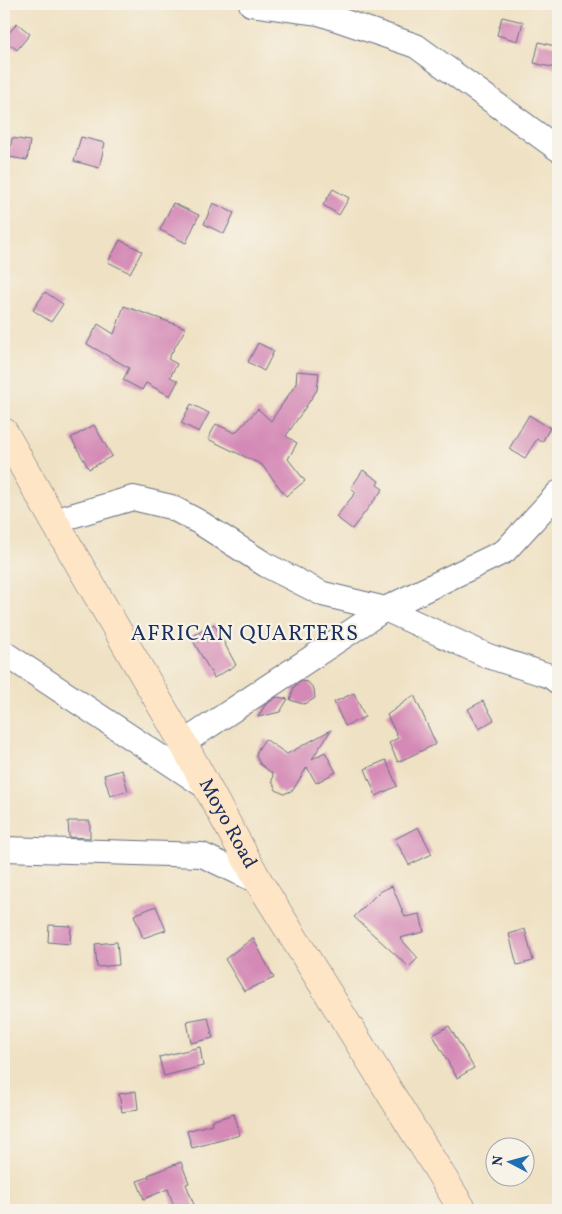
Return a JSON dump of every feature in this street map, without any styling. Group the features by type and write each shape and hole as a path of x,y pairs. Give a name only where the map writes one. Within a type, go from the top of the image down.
{"main road":[{"name":"Moyo Road","path":"4,432 209,789 259,882 463,1210"}],"street":[{"path":"251,4 321,8 416,46 558,149"},
{"path":"183,744 385,610 505,551 558,493"},
{"path":"54,521 133,498 171,507 199,522 266,565 323,594 385,610 488,656 550,676 558,682"},
{"path":"4,653 209,789"},
{"path":"4,849 202,855 259,882"}],"building":[{"path":"502,17 523,22 518,41 497,35"},
{"path":"17,23 30,34 17,50 4,39"},
{"path":"539,42 558,47 555,68 534,63"},
{"path":"81,137 105,143 99,168 74,161"},
{"path":"12,138 30,141 27,160 9,157"},
{"path":"333,189 349,198 339,215 323,205"},
{"path":"173,203 199,215 186,243 160,230"},
{"path":"213,203 234,213 224,234 204,224"},
{"path":"120,240 142,251 130,273 108,262"},
{"path":"45,292 63,304 51,322 33,310"},
{"path":"124,306 186,328 168,359 177,364 170,377 178,381 170,396 146,383 142,390 123,380 129,368 87,344 98,324 114,334"},
{"path":"258,343 274,351 264,371 248,362"},
{"path":"297,371 319,373 317,390 286,436 297,443 288,459 305,481 286,496 262,465 208,439 216,424 235,433 258,409 271,421 296,384"},
{"path":"191,404 209,413 199,432 181,423"},
{"path":"529,415 550,428 542,442 537,439 525,458 509,449"},
{"path":"94,425 112,456 89,469 71,438"},
{"path":"363,470 379,481 377,485 383,489 352,529 336,517 356,492 351,488"},
{"path":"214,624 236,665 214,678 191,637"},
{"path":"301,681 308,682 314,689 315,698 303,704 290,700 294,687"},
{"path":"354,693 365,717 345,726 334,702"},
{"path":"414,695 436,744 398,762 389,743 398,738 387,715"},
{"path":"277,697 288,699 280,712 258,717 265,705"},
{"path":"483,701 494,720 479,729 468,709"},
{"path":"331,730 312,759 325,752 336,772 316,783 307,767 293,790 284,794 276,790 272,781 273,774 260,764 256,756 265,739 287,754"},
{"path":"386,760 397,786 376,796 365,769"},
{"path":"122,770 128,791 110,796 104,775"},
{"path":"68,821 90,821 90,838 69,837"},
{"path":"418,827 432,854 409,865 395,839"},
{"path":"392,886 405,917 420,914 424,932 400,938 418,958 409,967 354,917 379,892"},
{"path":"156,906 166,930 143,938 134,915"},
{"path":"49,925 71,926 70,944 48,942"},
{"path":"525,929 533,961 517,965 509,934"},
{"path":"253,938 274,978 244,991 225,959"},
{"path":"117,942 119,965 97,967 95,944"},
{"path":"208,1017 213,1038 191,1043 187,1021"},
{"path":"449,1026 474,1068 457,1078 433,1035"},
{"path":"200,1047 203,1066 164,1076 159,1057"},
{"path":"136,1091 138,1109 122,1112 119,1094"},
{"path":"234,1114 240,1135 192,1148 187,1131 212,1124 211,1121"},
{"path":"181,1162 189,1183 186,1184 196,1210 175,1210 168,1189 144,1199 137,1181"}],"district":[{"name":"AFRICAN QUARTERS","path":"245,634"}]}
